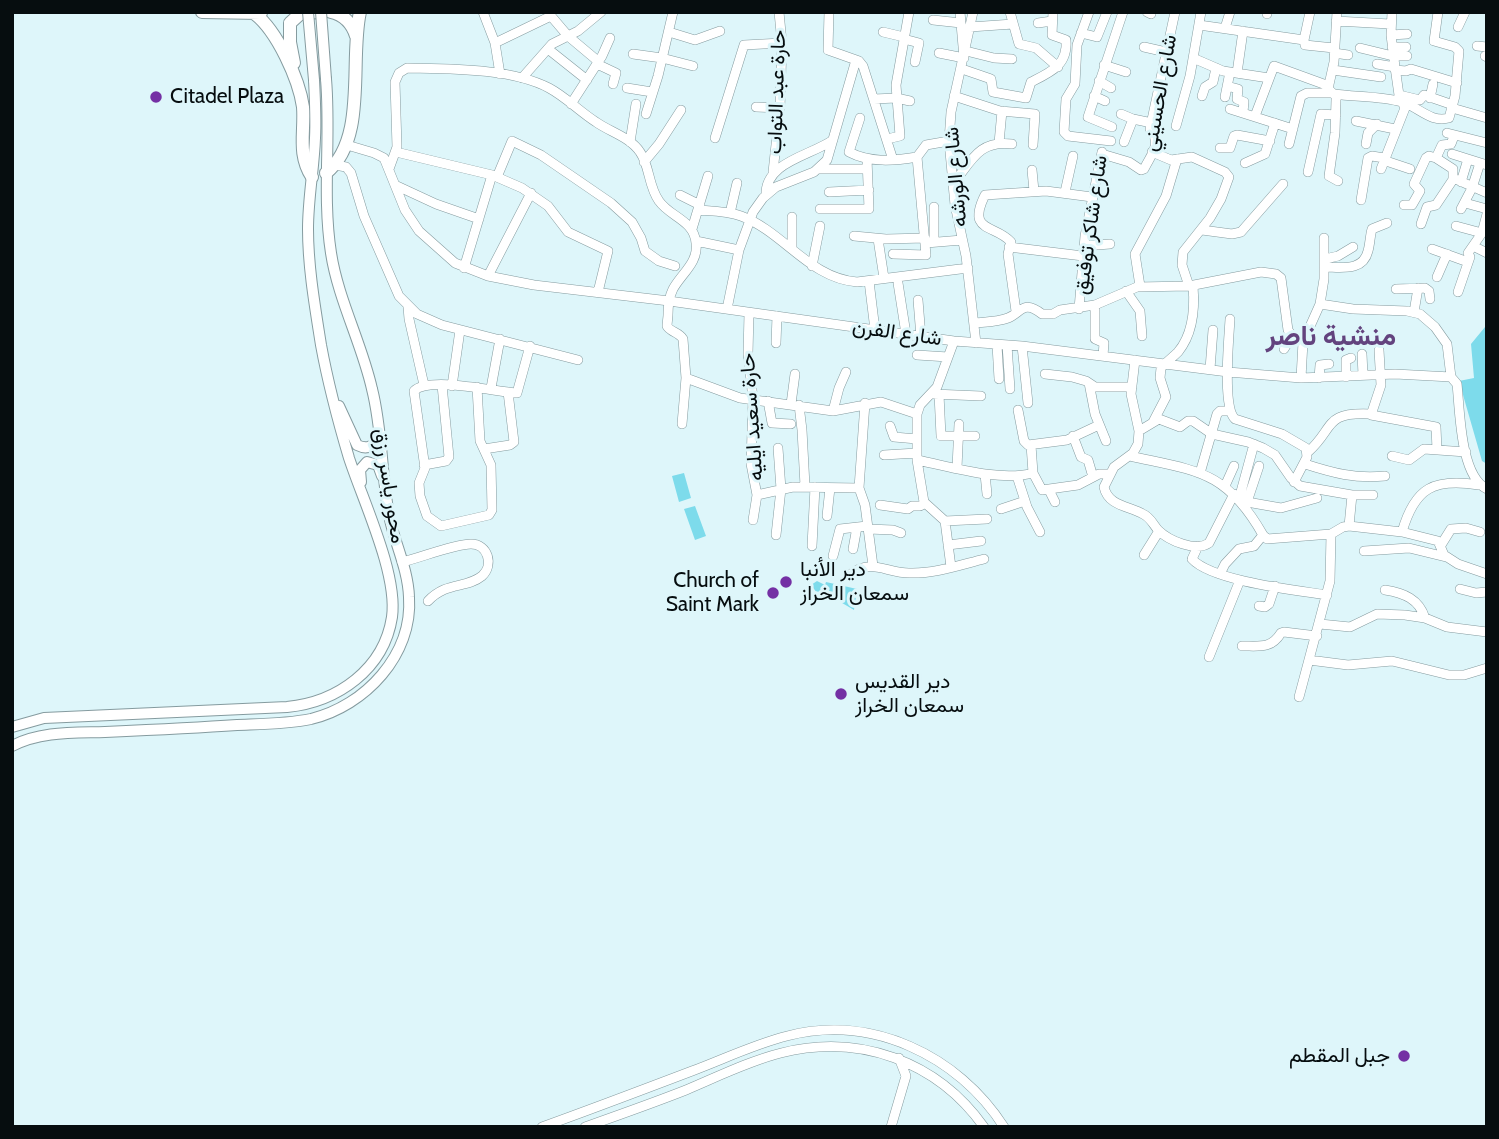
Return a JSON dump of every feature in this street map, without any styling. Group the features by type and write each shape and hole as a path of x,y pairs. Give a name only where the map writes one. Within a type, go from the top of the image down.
{"highway":[{"path":"202,12 259,13 297,82"},
{"path":"312,177 302,156 302,105 290,43 290,23 301,13 322,12"},
{"path":"331,12 341,15 349,22 356,36"},
{"path":"330,169 345,149 353,103 356,36 360,12"}],"main road":[{"name":"محور ياسر رزق","path":"12,727 44,718 298,706 319,701 345,688 367,669 389,628 393,610 390,581 349,457 321,345 308,237 316,120 308,12"},
{"name":"محور ياسر رزق","path":"12,746 41,735 291,722 314,718 335,710 378,680 399,649 410,605 407,580 390,520 379,424 368,372 331,253 329,134 322,12"},
{"path":"332,395 346,419 356,445 363,448 373,445 377,439 379,424"},
{"path":"364,501 359,473 365,463 373,462 378,465 385,485"}],"street":[{"path":"484,12 495,43 500,74"},
{"path":"646,114 673,12"},
{"name":"حارة عبد التواب","path":"766,195 767,182 773,172 780,108 782,43 779,12"},
{"path":"829,12 828,50 856,60 863,66 893,160"},
{"path":"887,139 900,136 896,85 909,12"},
{"path":"960,12 966,25"},
{"name":"شارع الورشه","path":"973,12 966,25 965,55 954,96 949,141 955,205 968,268 976,343"},
{"path":"1010,12 1018,44 1036,48 1058,67"},
{"path":"1089,12 1081,33 1097,37 1107,12"},
{"path":"1112,127 1089,119 1099,80 1123,12"},
{"name":"شارع الحسيني","path":"1102,154 1144,169 1157,139 1150,130 1175,12"},
{"path":"1176,126 1186,94 1201,12"},
{"path":"1225,28 1230,12"},
{"path":"1304,46 1310,12"},
{"path":"1383,163 1405,108 1395,68 1390,24 1392,12"},
{"path":"1401,99 1429,117 1442,120 1449,118 1457,83 1458,49 1434,40 1438,12"},
{"path":"1458,27 1465,12"},
{"path":"522,78 557,41 588,25 600,13"},
{"path":"495,43 551,16 568,36 598,63 615,73 613,84"},
{"path":"962,69 991,79 992,91 1026,98 1031,82 1052,73 1058,67 1067,41 1052,35 1053,17 1038,23"},
{"path":"1338,181 1329,176 1336,115 1331,91 1336,17 1363,17 1390,24"},
{"path":"933,20 966,25 1013,24"},
{"path":"1199,25 1244,31 1348,55"},
{"path":"669,32 695,40 720,31"},
{"path":"1224,97 1234,73 1244,31"},
{"path":"883,32 919,43 915,62"},
{"name":"شارع شاكر توفيق","path":"1079,309 1084,251 1093,197 1107,141 1068,136 1064,132 1066,99 1075,84 1076,52 1081,33"},
{"path":"1391,35 1407,34"},
{"path":"571,104 598,63 610,38"},
{"path":"715,138 744,43 782,43"},
{"path":"1144,47 1166,52"},
{"path":"1360,48 1407,51"},
{"path":"548,49 587,80"},
{"path":"939,53 1012,59"},
{"path":"633,54 693,66"},
{"path":"1193,58 1234,73 1269,78"},
{"path":"818,169 827,160 856,60"},
{"path":"1377,64 1406,71 1411,69 1457,83"},
{"path":"1104,65 1126,72"},
{"path":"1255,116 1276,65 1331,91"},
{"path":"345,149 382,161 389,169 396,152 396,77 403,70 412,68 522,78 548,88 600,125 630,142 638,149 645,162 657,198 665,208 692,229 696,241 693,261 673,290 669,301 667,325 682,337 686,377 682,424"},
{"path":"1202,96 1205,87 1212,83 1216,68"},
{"path":"1332,70 1356,70 1381,77"},
{"path":"1099,80 1111,88"},
{"path":"1430,98 1433,84"},
{"path":"1227,86 1238,89 1237,99 1245,103 1242,112"},
{"path":"627,88 652,92"},
{"path":"1289,144 1301,96 1307,93 1331,91 1420,100 1424,95 1487,118"},
{"path":"999,143 1001,111 1006,94"},
{"path":"954,96 1001,111 1034,113 1037,116 1033,145"},
{"path":"1094,96 1105,101"},
{"path":"874,99 896,98 910,101"},
{"path":"630,142 636,104"},
{"path":"756,107 780,108"},
{"path":"1230,109 1293,129"},
{"path":"645,162 681,110"},
{"path":"1121,114 1133,120 1152,123"},
{"path":"1308,172 1321,114 1336,115"},
{"path":"860,118 849,152 867,164"},
{"path":"1124,142 1133,120"},
{"path":"1356,121 1395,129"},
{"path":"1245,163 1263,156 1275,123"},
{"path":"1366,144 1367,134 1377,124"},
{"path":"1436,158 1442,145 1451,144 1450,134 1487,143"},
{"path":"1220,148 1230,148 1234,136 1237,135 1270,141"},
{"path":"773,172 833,140"},
{"path":"464,268 495,176 512,141 528,146 560,166 618,209 637,230 645,251 659,261 675,266"},
{"path":"928,241 917,157 926,145 949,141"},
{"path":"953,184 981,150 999,143 1013,144"},
{"path":"396,152 495,176 531,193 548,206 568,232 608,251 598,292"},
{"path":"1152,152 1171,160 1189,157 1202,160 1229,177 1217,208 1202,230 1189,241 1181,257 1191,286 1193,313 1188,335 1178,352 1164,364 1159,373 1165,402 1153,422"},
{"path":"1452,154 1484,164 1463,206 1487,215 1482,233 1468,253 1470,257 1458,292"},
{"path":"1065,192 1073,156"},
{"path":"1361,200 1368,158 1372,156 1383,163 1410,169"},
{"path":"727,309 739,250 750,220 766,195 783,183 818,169 917,157"},
{"path":"1468,159 1457,180 1435,207 1411,203 1420,190 1414,184 1428,157 1436,158 1453,169 1452,176 1457,180 1487,193"},
{"path":"1140,286 1135,254 1167,196 1177,159"},
{"path":"820,209 869,210 867,164"},
{"path":"330,169 346,167 351,173 364,216 392,282 408,307 429,320 460,330 578,360"},
{"name":"شارع الفرن","path":"389,169 405,210 419,231 445,257 464,268 488,276 534,285 669,301 921,337 1022,346 1228,372 1301,377 1381,374 1454,381"},
{"path":"1032,170 1034,191"},
{"path":"692,229 708,176"},
{"path":"730,213 737,183"},
{"path":"1202,230 1232,234 1241,232 1283,184"},
{"path":"395,185 436,204 479,219"},
{"path":"828,192 869,190"},
{"path":"1016,312 1007,254 1010,239 986,228 980,220 979,208 983,197 987,193 1034,191 1065,192 1093,197"},
{"path":"488,276 531,193"},
{"path":"680,195 699,207 750,220 812,266 833,278 857,282 968,268"},
{"path":"922,208 955,205"},
{"path":"1421,224 1428,206"},
{"path":"893,254 926,255 934,207"},
{"path":"792,217 792,249"},
{"path":"1324,263 1354,267 1359,265 1366,257 1373,229 1387,223"},
{"path":"812,266 820,226"},
{"path":"1456,226 1482,233"},
{"path":"854,236 928,241 962,240"},
{"path":"1301,377 1303,342 1320,304 1324,238"},
{"path":"878,239 884,278"},
{"path":"696,241 739,250"},
{"path":"1009,247 1084,251 1110,244"},
{"path":"1472,246 1487,253"},
{"path":"1324,263 1353,247"},
{"path":"1432,249 1468,262"},
{"path":"1437,277 1447,254"},
{"path":"974,323 1008,318 1024,308 1035,309 1042,314 1079,309 1140,286 1191,286 1254,273 1279,275 1282,280 1287,325 1292,336 1303,342"},
{"path":"869,281 875,330"},
{"path":"898,284 905,334"},
{"path":"1415,312 1418,288"},
{"path":"1396,289 1427,289 1430,299"},
{"path":"1126,291 1140,311 1142,336"},
{"path":"918,300 921,337"},
{"path":"1095,304 1095,340 1104,343 1103,356"},
{"path":"1320,304 1415,312 1435,327 1447,344 1471,471 1483,487"},
{"path":"408,307 424,385"},
{"name":"حارة سعيد ايليه","path":"748,313 748,354 753,399 751,464 757,495 753,520"},
{"path":"776,343 777,317"},
{"path":"1230,319 1229,411 1235,419 1282,434 1302,444 1308,452"},
{"path":"424,465 446,461 449,457 447,385 460,330"},
{"path":"1210,369 1213,330"},
{"path":"1284,349 1292,336"},
{"path":"491,388 500,339"},
{"path":"954,341 935,394 939,434 943,437 975,436"},
{"path":"999,379 1002,345"},
{"path":"1002,345 1010,389"},
{"path":"477,387 480,437 491,465 493,508 489,515 441,526 433,523 425,513 420,496 419,483 424,474 424,465 413,394 416,387 447,385 477,387 491,388 508,392 519,391 530,346"},
{"path":"1022,346 1028,403"},
{"path":"1370,414 1379,392 1379,350"},
{"path":"1362,354 1363,376"},
{"path":"917,355 948,357"},
{"path":"1346,377 1346,360 1351,358"},
{"path":"1135,360 1132,387 1139,431 1138,444 1130,456 1117,464 1110,474 1104,487 1107,496 1119,505 1146,515 1159,531 1173,540 1198,546 1209,543 1241,500 1259,467"},
{"path":"1319,377 1320,365 1329,364"},
{"path":"833,411 838,388 846,372"},
{"path":"795,374 795,404 802,430 810,486 812,546"},
{"path":"1045,374 1072,377 1095,387 1132,387"},
{"path":"686,377 740,398 833,411 881,402 917,414"},
{"path":"1089,383 1099,425 1106,441"},
{"path":"484,449 510,446 514,442 508,392"},
{"path":"981,396 935,394 920,405 917,414 917,457 924,504 945,521 987,519"},
{"path":"768,401 772,423 791,424"},
{"path":"865,403 859,488 865,505 864,527 873,566"},
{"path":"1018,410 1024,441 1031,445 1067,440 1099,425"},
{"path":"1199,473 1219,412 1229,411"},
{"path":"1294,482 1305,464 1308,452 1333,420 1354,413 1436,427 1437,450"},
{"path":"1139,431 1153,422 1164,420 1180,426 1193,421 1212,434 1254,444 1275,455 1294,482 1306,488 1352,495 1373,495"},
{"path":"957,467 959,424"},
{"path":"890,426 894,437 917,439"},
{"path":"1073,436 1082,458"},
{"path":"1241,500 1254,444"},
{"path":"1031,445 1033,473 1042,490 1078,485 1093,477 1110,474"},
{"path":"776,535 781,489 778,448"},
{"path":"1392,456 1409,460 1424,449 1466,452"},
{"path":"884,455 917,457 985,474 1017,476 1033,473"},
{"path":"1130,456 1199,473 1225,486 1241,500 1263,535 1275,540 1331,534 1349,526 1402,531 1438,541 1448,557 1464,567 1487,574"},
{"path":"1070,461 1082,458 1088,460 1093,477"},
{"path":"1305,464 1345,476 1385,476"},
{"path":"1225,486 1234,466"},
{"path":"985,474 987,494"},
{"path":"1017,476 1040,532"},
{"path":"1402,531 1411,506 1432,486 1450,482 1483,487"},
{"path":"757,495 810,486 859,488"},
{"path":"828,516 830,488"},
{"path":"1049,490 1055,502"},
{"path":"1349,526 1352,495"},
{"path":"1241,500 1281,508 1317,499"},
{"path":"1001,509 1025,501"},
{"path":"880,506 908,509 924,504"},
{"path":"945,521 951,567"},
{"path":"853,549 864,527"},
{"path":"833,556 840,529 882,528 901,533"},
{"path":"1441,545 1451,529 1466,528 1480,532"},
{"path":"1144,555 1159,531"},
{"path":"1299,697 1327,595 1331,572 1331,534"},
{"path":"1220,574 1239,549 1254,546 1263,535"},
{"path":"948,545 981,541"},
{"path":"402,562 467,545 481,547 487,554 489,563 483,575 473,581 446,587 428,601"},
{"path":"1198,546 1192,561 1203,568 1240,580 1327,595"},
{"path":"1364,551 1409,548 1448,557"},
{"path":"851,574 861,568 873,566 912,573 984,559"},
{"path":"1209,657 1240,580"},
{"path":"1259,606 1265,607 1269,604 1275,586"},
{"path":"1460,589 1476,593 1487,592"},
{"path":"1385,590 1412,599 1419,604 1425,618"},
{"path":"1320,624 1350,627 1377,614 1425,618 1447,627 1487,632"},
{"path":"1242,646 1270,645 1284,632 1317,636"},
{"path":"1309,660 1348,665 1392,660 1448,675 1487,668"},
{"path":"542,1127 773,1040 810,1031 836,1030 892,1039 941,1062 988,1104 1004,1127"},
{"path":"810,1031 810,1048"},
{"path":"585,1127 765,1058 810,1048 854,1047 899,1058 921,1068 958,1096 984,1127"},
{"path":"891,1127 906,1076 899,1058"},
{"path":"906,1076 921,1068"},
{"path":"699,1069 706,1074 704,1083"}],"shaded area":[{"path":"1485,327 1487,464 1482,461 1459,381 1474,378 1471,344"},
{"path":"684,473 691,498 679,502 672,476"},
{"path":"695,506 706,536 695,540 684,509"},
{"path":"817,581 825,585 826,582 857,589 854,610 832,597 830,600 823,592 817,593 811,585"}],"place":[{"name":"Citadel Plaza","path":"156,97"},
{"name":"دير الأنبا سمعان الخراز","path":"786,582"},
{"name":"Church of Saint Mark","path":"773,593"},
{"name":"دير القديس سمعان الخراز","path":"841,694"},
{"name":"جبل المقطم","path":"1404,1056"}],"district":[{"name":"منشية ناصر","path":"1331,337"}]}
